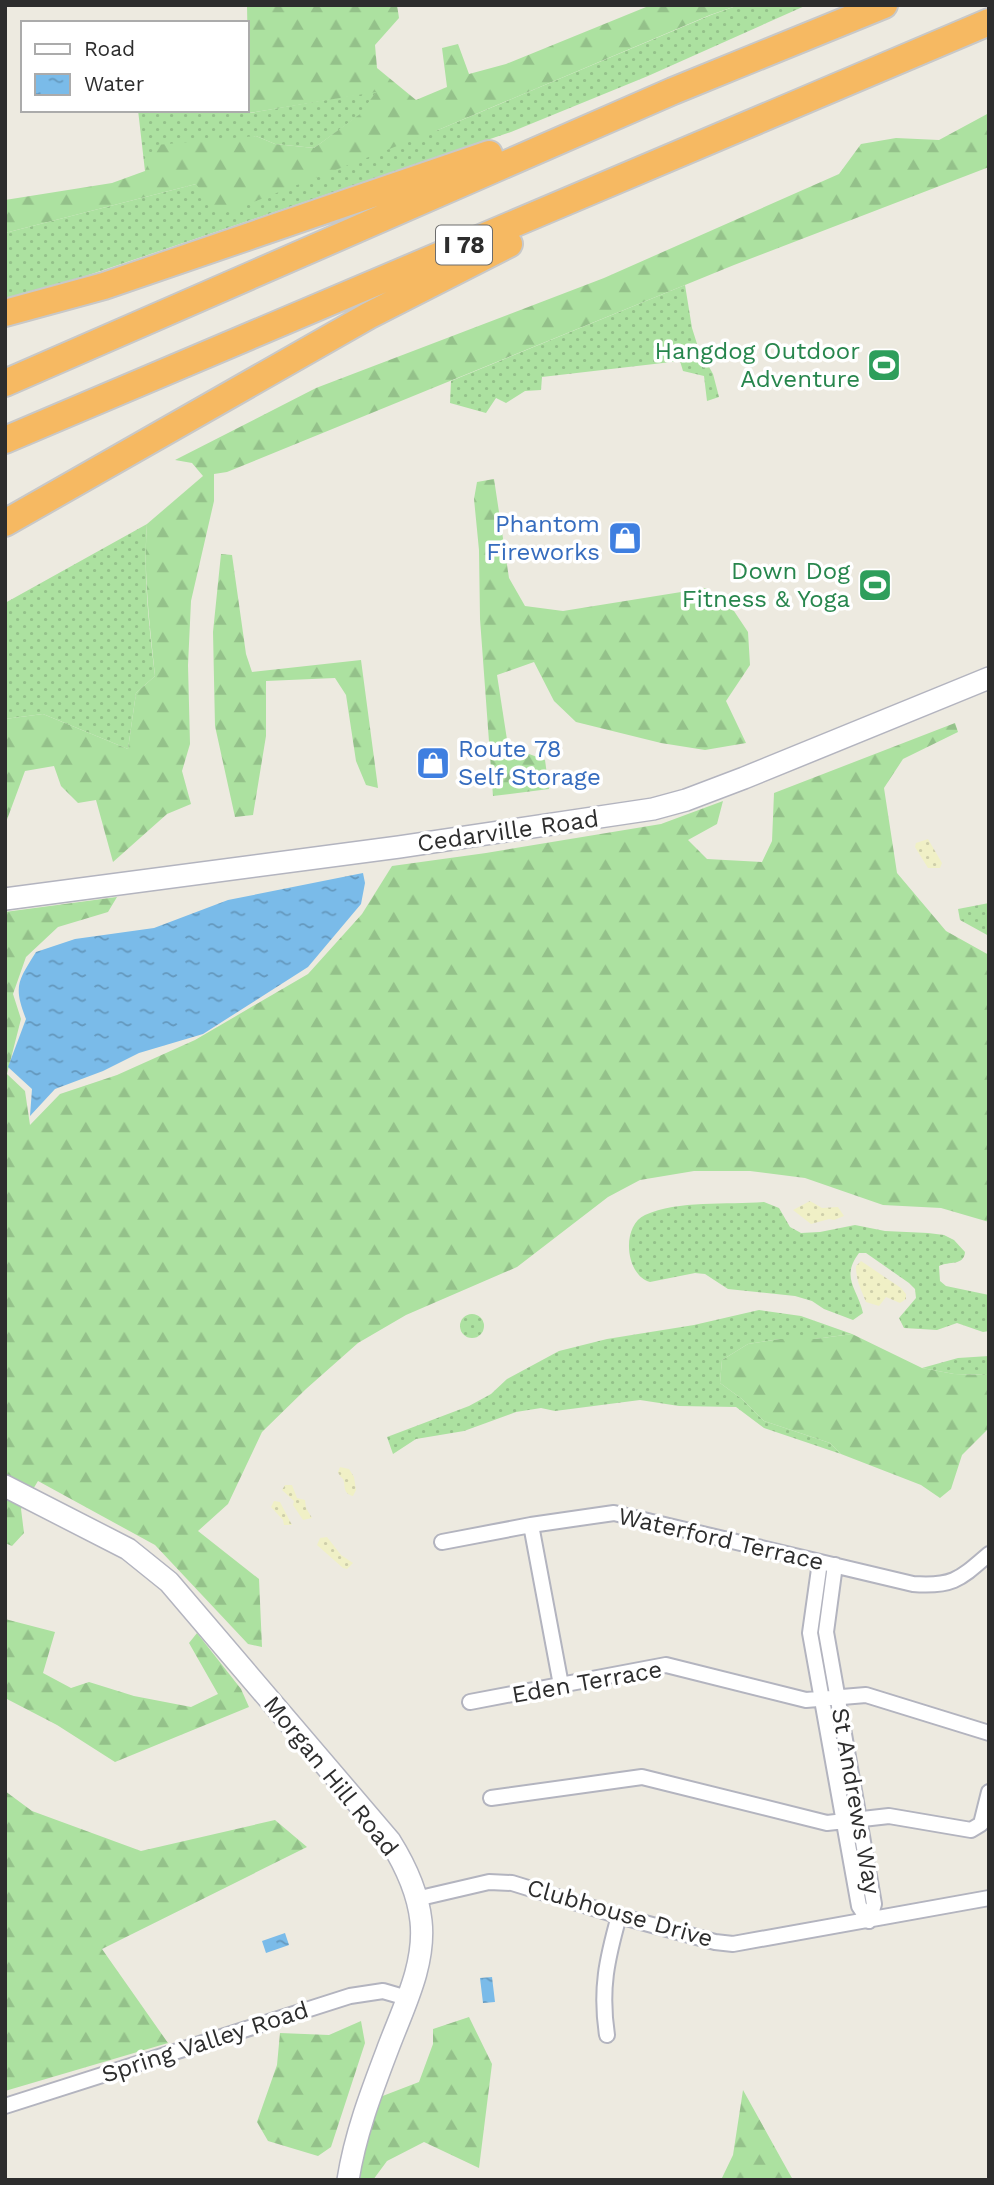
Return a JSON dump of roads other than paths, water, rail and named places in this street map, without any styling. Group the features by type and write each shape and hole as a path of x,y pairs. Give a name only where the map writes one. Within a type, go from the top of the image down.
{"highway":[{"name":"I 78","path":"5,383 673,91 861,12 884,5"},
{"name":"I 78","path":"5,440 989,22"},
{"path":"5,523 368,316 475,261 923,50"},
{"path":"5,313 104,286 673,91"}],"main road":[{"name":"Cedarville Road","path":"5,899 385,849 653,809 744,778 989,677"},
{"name":"Morgan Hill Road","path":"5,1486 128,1549 177,1589 390,1842 406,1873 421,1922 420,1952 416,1973 368,2100 348,2180"}],"street":[{"name":"Waterford Terrace","path":"442,1542 614,1513 913,1584 943,1585 960,1578 989,1554"},
{"path":"531,1525 561,1685"},
{"name":"St Andrews Way","path":"820,1562 810,1624 859,1906 869,1922"},
{"name":"St Andrews Way","path":"835,1565 826,1632 874,1904 869,1922"},
{"name":"Eden Terrace","path":"470,1702 666,1665 806,1700 866,1695 989,1732"},
{"path":"491,1798 642,1777 827,1823 889,1816 971,1830 981,1824 989,1792"},
{"name":"Clubhouse Drive","path":"416,1899 500,1881 715,1942 733,1944 869,1922 989,1898"},
{"path":"607,2035 604,2013 605,1966 619,1916"},
{"name":"Spring Valley Road","path":"5,2106 350,1996 383,1991 407,1998"}],"water":[{"path":"363,873 365,883 361,904 308,967 203,1034 139,1053 103,1071 55,1089 30,1116 32,1089 8,1067 26,1019 19,984 36,952 75,939 154,928 228,900"},
{"path":"285,1933 289,1945 266,1953 262,1941"},
{"path":"492,1977 495,2002 483,2003 480,1978"}],"place":[{"name":"Hangdog Outdoor Adventure","path":"884,365"},
{"name":"Phantom Fireworks","path":"625,538"},
{"name":"Down Dog Fitness & Yoga","path":"875,585"},
{"name":"Route 78 Self Storage","path":"433,763"}]}
